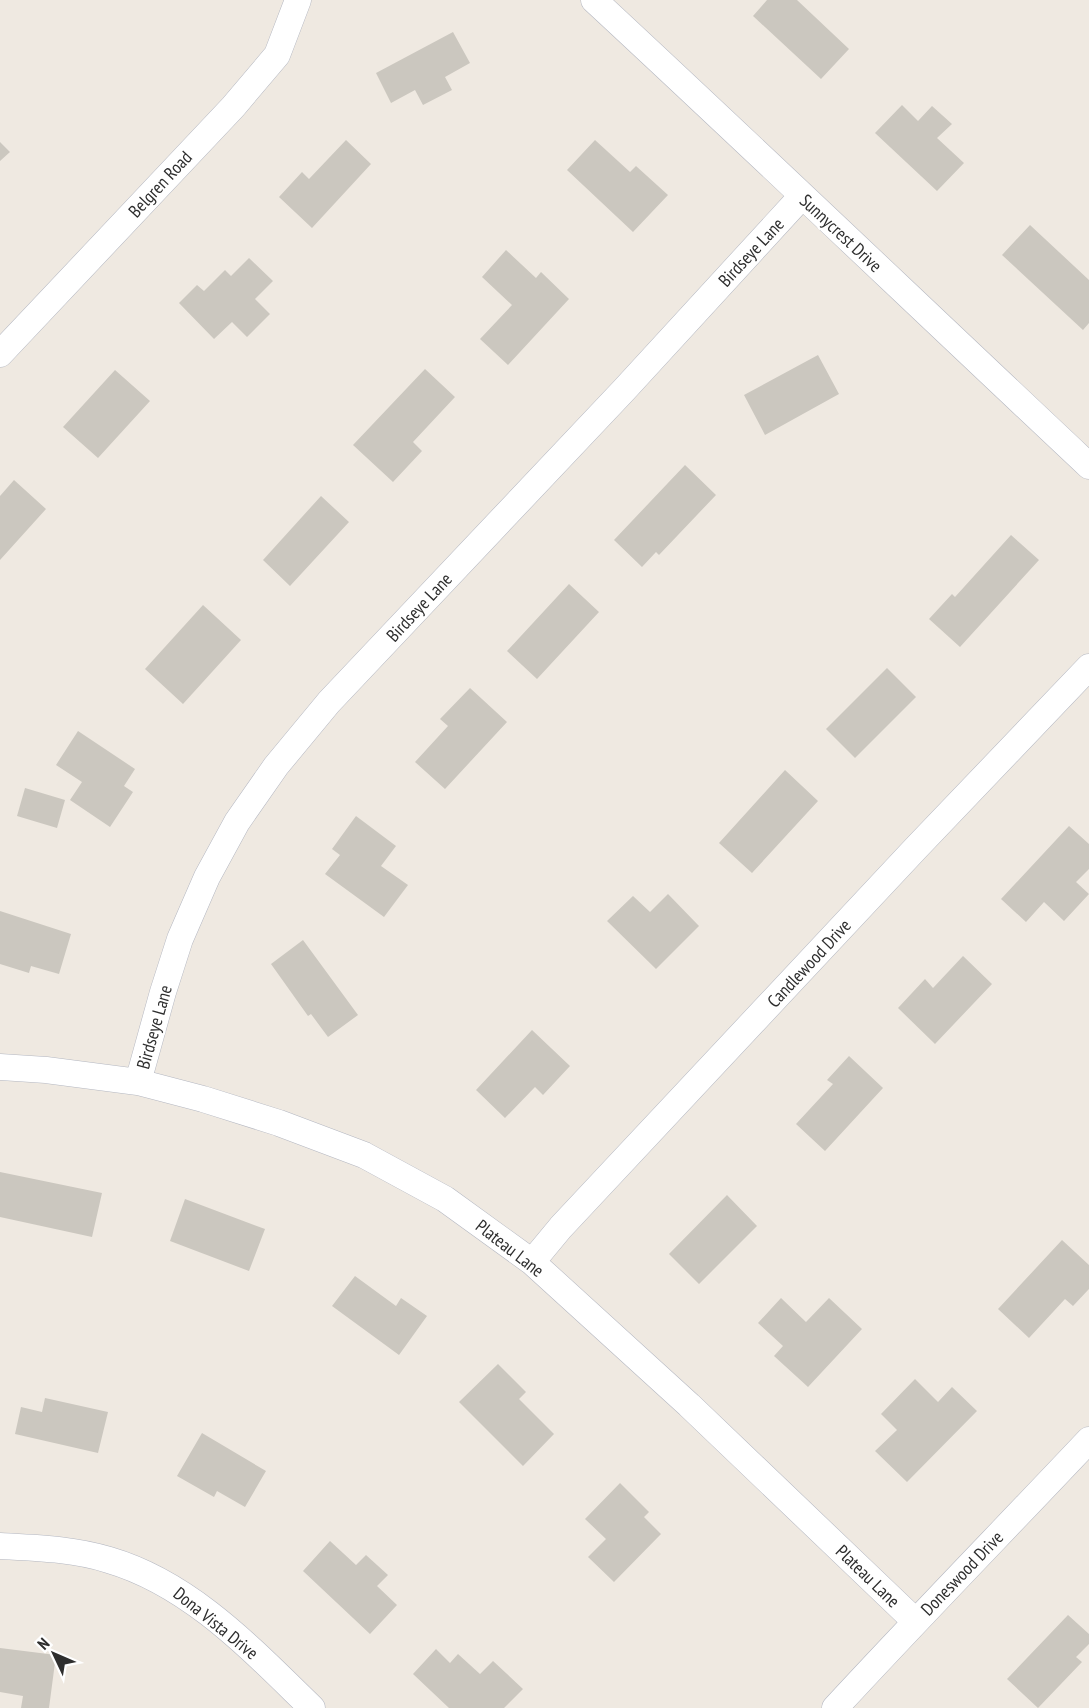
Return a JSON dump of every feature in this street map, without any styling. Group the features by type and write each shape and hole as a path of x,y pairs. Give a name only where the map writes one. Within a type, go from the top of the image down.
{"street":[{"name":"Belgren Road","path":"0,354 278,56 298,0"},
{"name":"Sunnycrest Drive","path":"594,0 1089,466"},
{"name":"Birdseye Lane","path":"138,1082 180,939 207,878 237,822 276,766 329,702 624,390 802,196"},
{"name":"Candlewood Drive","path":"532,1262 569,1218 1089,667"},
{"name":"Plateau Lane","path":"0,1067 46,1070 138,1082 203,1099 279,1123 364,1155 445,1199 532,1262 689,1405 915,1621"},
{"name":"Doneswood Drive","path":"835,1708 1089,1440"},
{"name":"Dona Vista Drive","path":"0,1546 61,1549 110,1560 166,1583 209,1613 312,1708"}],"building":[{"path":"767,0 797,0 849,49 821,79 753,16"},
{"path":"453,32 470,63 445,77 452,90 423,105 415,90 391,103 376,73"},
{"path":"902,105 918,121 932,106 952,124 937,138 964,163 937,191 875,133"},
{"path":"346,140 371,164 312,228 279,197 302,172 309,179"},
{"path":"595,140 630,172 636,166 668,195 633,232 567,170"},
{"path":"0,142 10,152 0,161"},
{"path":"1030,225 1089,280 1089,323 1083,330 1002,255"},
{"path":"506,250 536,278 541,272 569,299 508,365 480,339 512,305 482,277"},
{"path":"249,258 273,281 255,299 270,314 247,337 232,322 214,339 179,303 197,285 204,291 225,270 231,276"},
{"path":"818,355 839,394 765,435 744,395"},
{"path":"425,369 455,397 413,442 422,451 393,482 353,445"},
{"path":"115,370 150,401 98,458 63,427"},
{"path":"685,465 716,495 659,555 656,552 642,567 614,540"},
{"path":"14,480 46,509 0,560 0,496"},
{"path":"321,496 349,522 290,586 263,560"},
{"path":"1011,535 1039,560 960,647 929,619 952,594 955,597"},
{"path":"569,584 599,612 537,679 507,651"},
{"path":"203,605 241,640 183,704 145,669"},
{"path":"887,668 916,697 855,758 826,729"},
{"path":"470,688 507,722 445,789 415,762 448,726 440,719"},
{"path":"78,731 135,769 124,786 133,792 110,827 70,800 82,782 56,765"},
{"path":"785,770 818,801 752,873 719,843"},
{"path":"25,788 65,800 57,828 17,816"},
{"path":"356,816 396,846 381,866 408,885 384,917 325,874 340,855 332,849"},
{"path":"1069,826 1089,844 1089,869 1076,882 1089,894 1064,921 1044,902 1026,922 1001,899"},
{"path":"668,894 699,926 656,969 607,921 633,896 650,912"},
{"path":"0,911 71,934 59,974 31,966 29,973 0,964"},
{"path":"303,940 358,1015 328,1037 311,1014 308,1016 271,964"},
{"path":"963,956 992,984 935,1044 898,1008 925,979 933,988"},
{"path":"532,1030 570,1066 543,1095 535,1087 505,1118 476,1090"},
{"path":"849,1056 883,1088 825,1151 796,1124 833,1084 827,1080"},
{"path":"0,1172 102,1193 92,1237 0,1217"},
{"path":"727,1195 757,1226 699,1284 669,1254"},
{"path":"185,1199 265,1229 249,1271 170,1241"},
{"path":"1062,1240 1089,1265 1089,1289 1073,1306 1065,1299 1029,1338 998,1309"},
{"path":"355,1276 396,1306 401,1298 427,1316 399,1355 332,1306"},
{"path":"781,1298 806,1322 829,1298 862,1329 808,1387 774,1356 783,1346 758,1323"},
{"path":"498,1364 526,1392 519,1399 554,1434 523,1466 459,1402"},
{"path":"915,1379 938,1402 952,1387 977,1411 907,1482 875,1451 897,1430 881,1414"},
{"path":"45,1398 108,1412 98,1453 15,1434 21,1407 42,1412"},
{"path":"202,1433 266,1471 245,1507 217,1491 214,1497 177,1476"},
{"path":"620,1483 649,1512 644,1517 661,1534 614,1582 588,1557 606,1539 585,1519"},
{"path":"330,1541 356,1565 366,1555 388,1575 377,1586 397,1605 370,1634 303,1571"},
{"path":"1068,1615 1089,1634 1089,1644 1076,1657 1082,1662 1038,1708 1007,1679"},
{"path":"0,1648 56,1655 49,1708 21,1708 23,1696 0,1692"},
{"path":"436,1649 450,1663 458,1654 480,1674 493,1661 523,1689 504,1708 449,1708 413,1674"}]}
